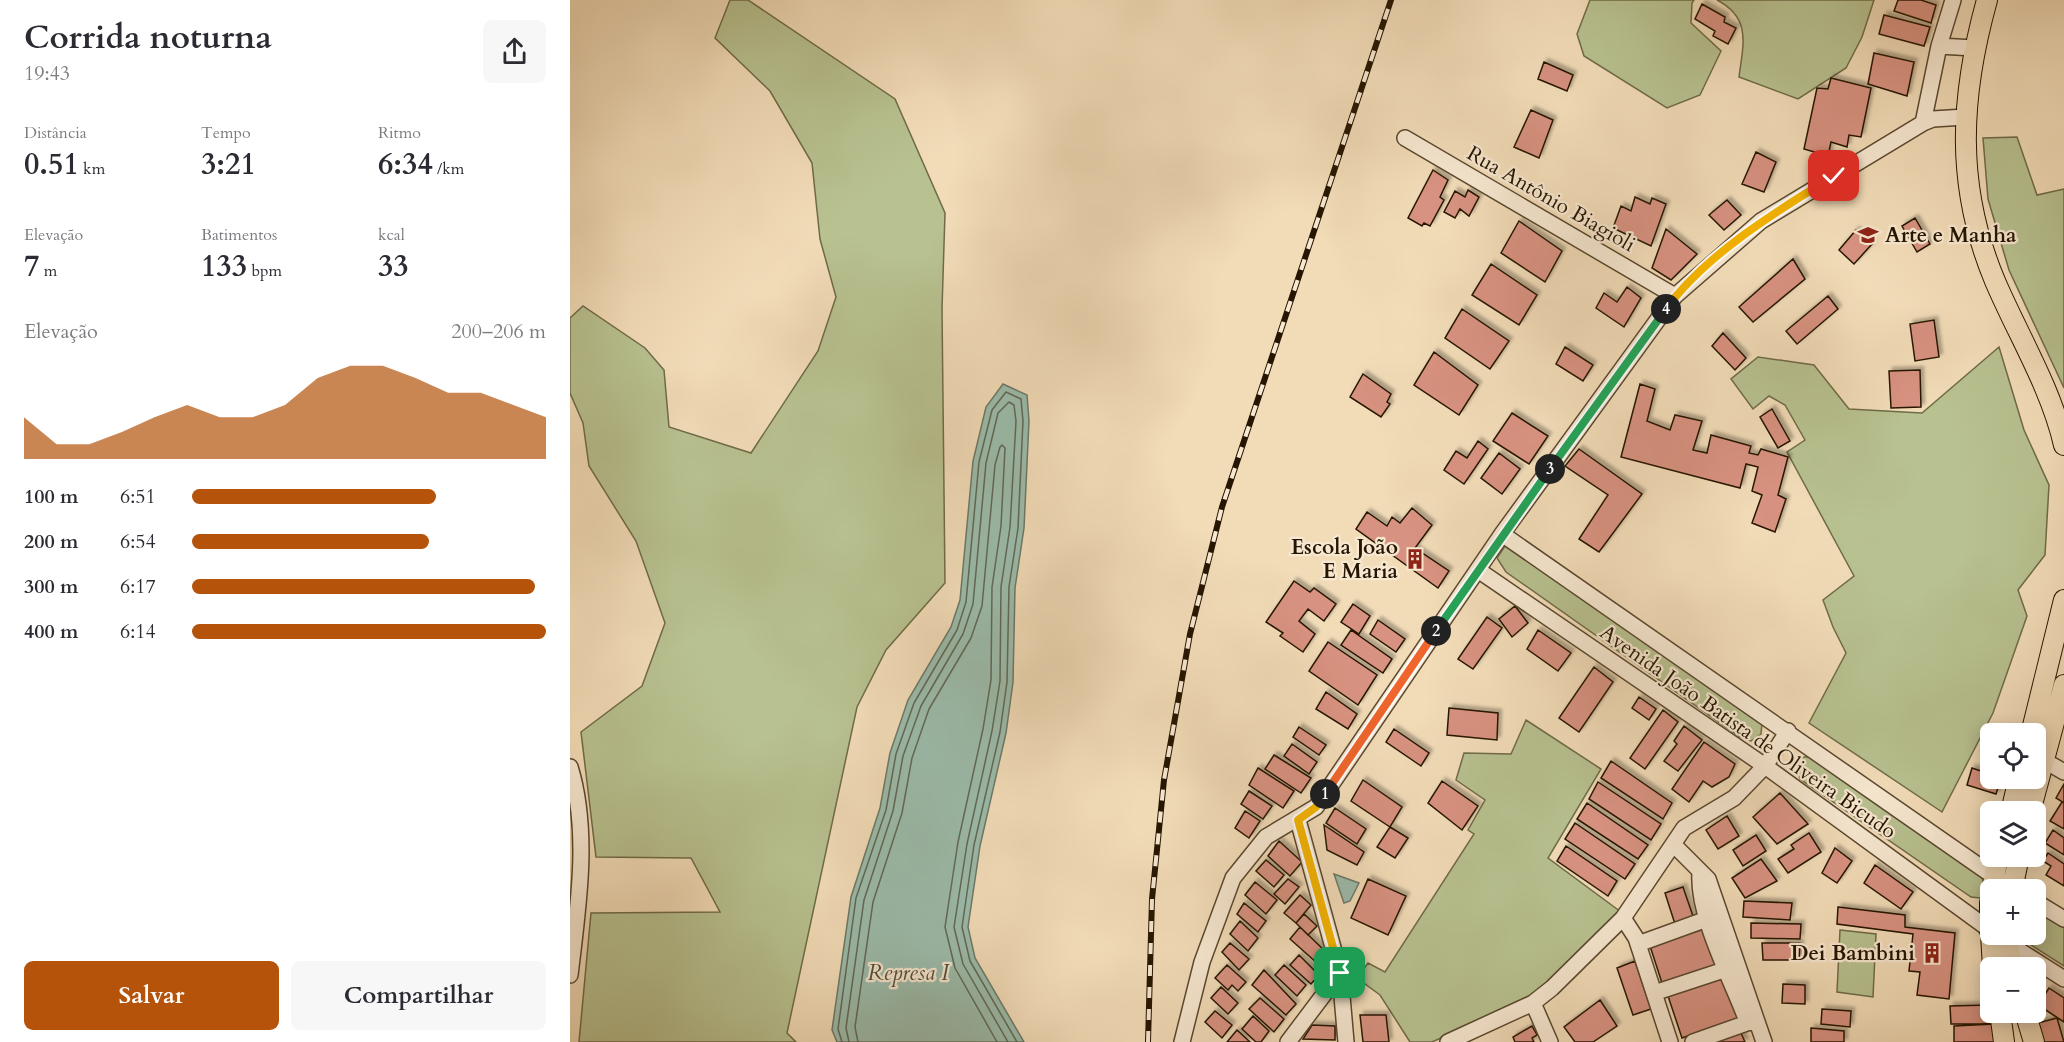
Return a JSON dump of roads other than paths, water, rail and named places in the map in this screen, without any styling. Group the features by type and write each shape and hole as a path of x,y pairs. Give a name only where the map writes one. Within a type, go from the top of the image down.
{"main road":[{"path":"1987,0 1974,48 1965,117 1966,178 1977,231 1995,280 2055,417 2064,445"},
{"path":"2034,723 2064,600"},
{"path":"2046,757 2064,685"},
{"path":"2001,1023 2004,1042"},
{"path":"2028,1023 2034,1042"}],"street":[{"path":"1923,123 1939,46 1953,0"},
{"path":"1939,46 1974,48"},
{"path":"1182,1042 1202,962 1233,878 1266,837 1298,820 1316,807 1502,534 1675,296 1761,220 1923,123 1933,119 1965,117"},
{"name":"Rua Antônio Biagioli","path":"1405,138 1675,296"},
{"name":"Avenida João Batista de Oliveira Bicudo","path":"1502,534 1788,731 1987,879"},
{"name":"Avenida João Batista de Oliveira Bicudo","path":"1478,570 1765,766 1980,922"},
{"path":"1448,1042 1533,1003 1552,988 1623,918 1684,828 1734,798 1765,766 1788,731"},
{"path":"2046,762 2064,772"},
{"path":"570,767 580,810 577,897 570,975"},
{"path":"1298,820 1340,973 1346,1042"},
{"path":"1674,845 1708,879 1764,1042"},
{"path":"1700,873 1699,889 1707,919 1753,1042"},
{"path":"2046,908 2064,919"},
{"path":"1623,918 1638,944 1670,1042"},
{"path":"1638,944 1707,919"},
{"name":"Avenida João Batista de Oliveira Bicudo","path":"2013,945 2064,979"},
{"path":"1654,993 1727,969"},
{"path":"1288,1042 1340,973"},
{"path":"1533,1003 1550,1042"},
{"path":"1693,1042 1747,1023"}],"water":[{"name":"Represa I","path":"1003,384 1027,395 1029,421 1024,528 1015,588 1013,682 1006,733 980,846 968,927 975,958 1024,1042 837,1042 832,1030 851,897 880,808 890,753 908,700 951,627 960,600 973,461 986,407"},
{"path":"1334,874 1359,883 1350,901 1344,903"}],"railway":[{"path":"1148,1042 1152,899 1164,780 1190,634 1222,507 1391,0"}],"place":[{"name":"Arte e Manha","path":"1868,235"},
{"name":"Escola João E Maria","path":"1415,559"},
{"name":"Dei Bambini","path":"1932,953"}]}
